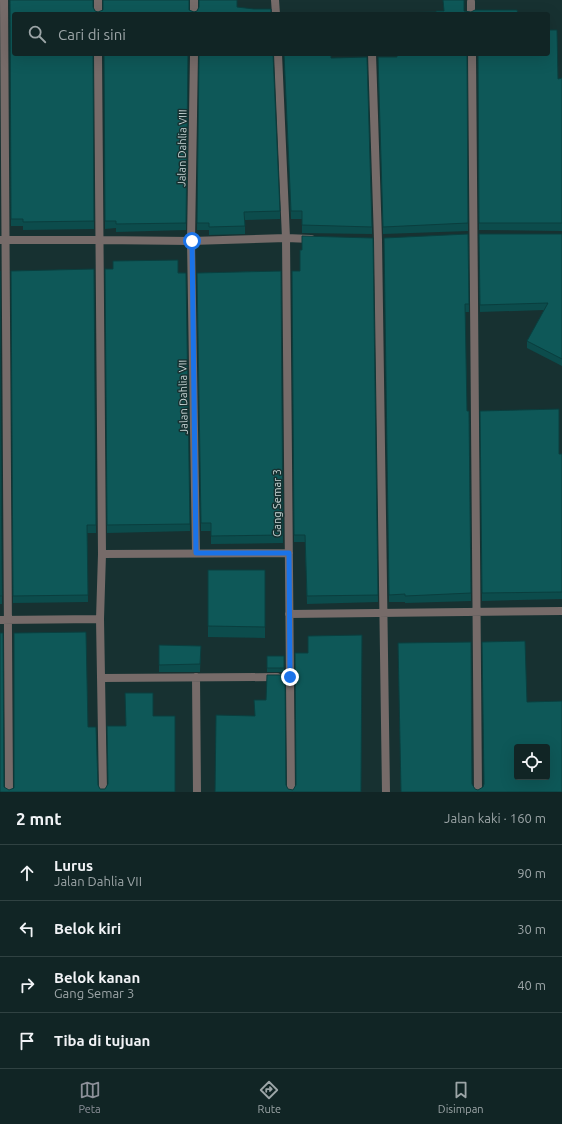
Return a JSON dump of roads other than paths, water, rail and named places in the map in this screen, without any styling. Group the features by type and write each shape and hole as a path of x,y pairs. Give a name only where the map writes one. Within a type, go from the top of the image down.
{"street":[{"path":"4,0 4,620 9,792"},
{"path":"98,0 98,12"},
{"path":"194,0 194,12"},
{"path":"276,0 276,12"},
{"path":"471,2 471,12"},
{"path":"98,56 102,554 100,619 103,792"},
{"name":"Jalan Dahlia VIII","path":"192,241 194,56"},
{"name":"Gang Semar 3","path":"278,56 286,238 291,792"},
{"path":"372,56 379,240 386,792"},
{"path":"472,56 478,792"},
{"path":"3,240 192,241 286,238 317,239"},
{"name":"Jalan Dahlia VII","path":"192,241 196,553"},
{"path":"102,554 289,553"},
{"path":"289,614 562,611"},
{"path":"4,620 100,619"},
{"path":"196,677 197,792"},
{"path":"102,678 290,677"}]}
